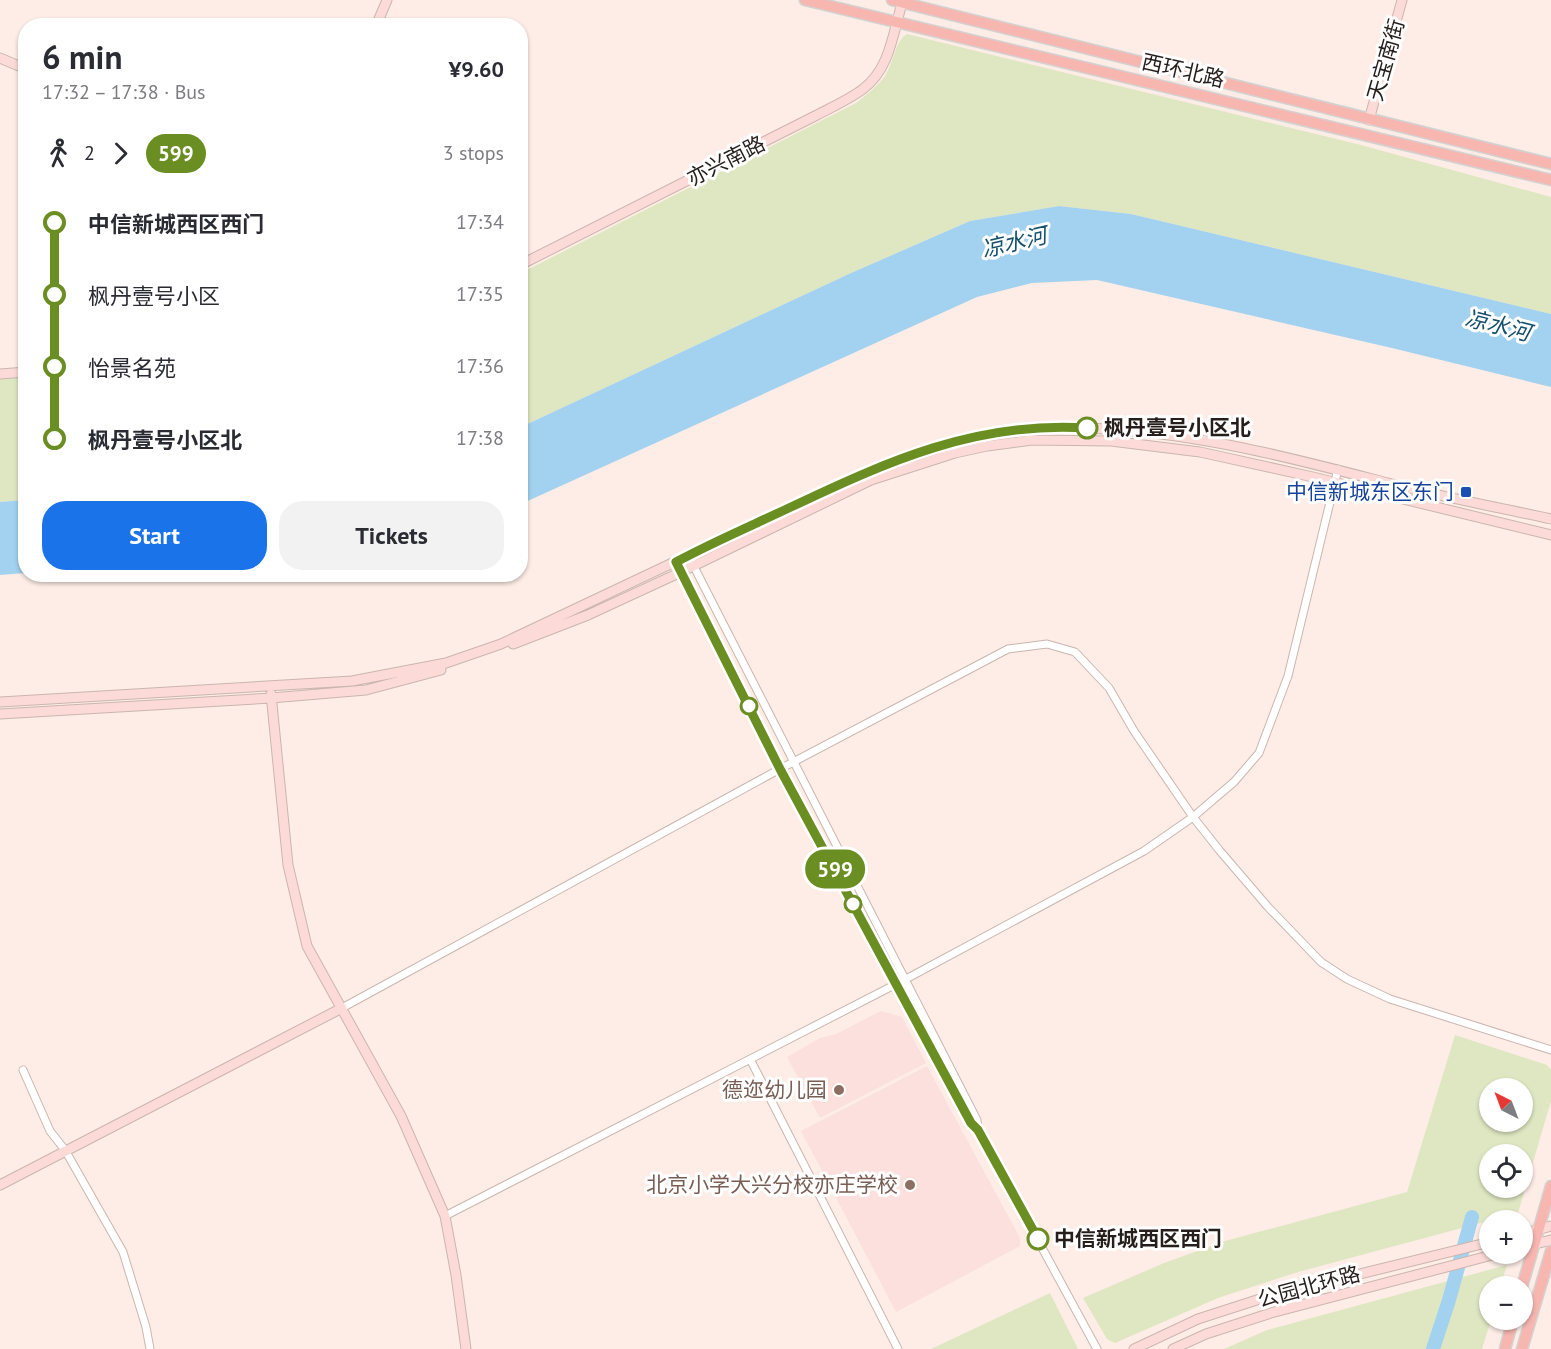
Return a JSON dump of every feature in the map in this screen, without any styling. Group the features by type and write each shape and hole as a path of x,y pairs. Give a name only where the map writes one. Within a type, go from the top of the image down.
{"main road":[{"name":"西环北路","path":"805,0 1551,180"},
{"name":"西环北路","path":"899,1 1551,164"},
{"path":"1525,1276 1551,1186"},
{"path":"1522,1349 1551,1251"},
{"path":"1505,1349 1510,1330"}],"street":[{"path":"379,18 387,0"},
{"name":"天宝南街","path":"1369,120 1402,0"},
{"name":"亦兴南路","path":"528,261 807,120 863,89 879,73 889,55 899,1"},
{"path":"0,58 18,66"},
{"path":"0,374 18,373"},
{"path":"0,702 352,681 446,663 501,644 870,470 953,441 998,432 1069,427 1142,431 1201,439 1551,519"},
{"path":"0,714 366,690 460,665 588,615 681,573 871,480 956,453 1032,440 1134,443 1200,452 1551,535"},
{"path":"445,1216 906,979 1144,851 1193,817 1234,783 1259,753 1288,676 1338,469"},
{"path":"688,555 906,979 977,1120 978,1130"},
{"path":"676,562 780,769 971,1123 978,1130 1097,1349"},
{"path":"0,1185 342,1008 780,769 1008,649 1047,644 1075,652 1109,688 1134,730 1193,817 1268,907 1321,962 1347,979 1390,999 1551,1050"},
{"path":"270,686 288,865 307,946 401,1116 445,1216 456,1275 465,1349"},
{"path":"750,1059 898,1349"},
{"path":"23,1070 50,1131 65,1150 123,1252 146,1327 150,1349"},
{"path":"1533,1231 1551,1226"},
{"path":"1534,1244 1551,1240"},
{"name":"公园北环路","path":"1134,1349 1198,1319 1266,1297 1479,1244"},
{"name":"公园北环路","path":"1173,1349 1206,1334 1271,1313 1479,1258"}],"shaded area":[{"name":"德迩幼儿园","path":"881,1011 902,1017 926,1063 820,1118 787,1057 820,1038 836,1034"},
{"name":"北京小学大兴分校亦庄学校","path":"927,1066 1020,1238 1020,1246 896,1312 801,1131"}],"green space":[{"path":"907,34 1361,145 1551,197 1551,314 1131,214 1059,206 970,221 851,273 528,424 528,269 856,103 885,76 903,37"},
{"path":"18,377 18,501 0,502 0,378"},
{"path":"1455,1035 1547,1065 1551,1070 1551,1101 1533,1162 1533,1144 1479,1144 1479,1198 1522,1198 1519,1210 1479,1210 1479,1223 1298,1272 1218,1298 1115,1343 1107,1339 1083,1298 1164,1263 1225,1241 1407,1192"},
{"path":"1507,1265 1504,1276 1479,1276 1479,1330 1488,1330 1482,1349 1224,1349 1267,1330"},
{"path":"1050,1293 1078,1349 931,1349"}],"water":[{"name":"凉水河","path":"1059,206 1131,214 1551,314 1551,387 1097,280 1032,283 977,297 528,501 528,424 851,273 970,221"},
{"path":"18,501 18,574 0,575 0,502"}],"waterway":[{"path":"1433,1349 1472,1217"}],"bus line":[{"name":"599","path":"1038,1239 978,1130 971,1123 780,769 676,562 870,470 903,457 953,441 998,432 1034,428 1087,428"}],"place":[{"name":"枫丹壹号小区北","path":"1087,428"},
{"name":"中信新城东区东门","path":"1466,492"},
{"name":"德迩幼儿园","path":"839,1090"},
{"name":"北京小学大兴分校亦庄学校","path":"910,1185"},
{"name":"中信新城西区西门","path":"1038,1239"}]}
